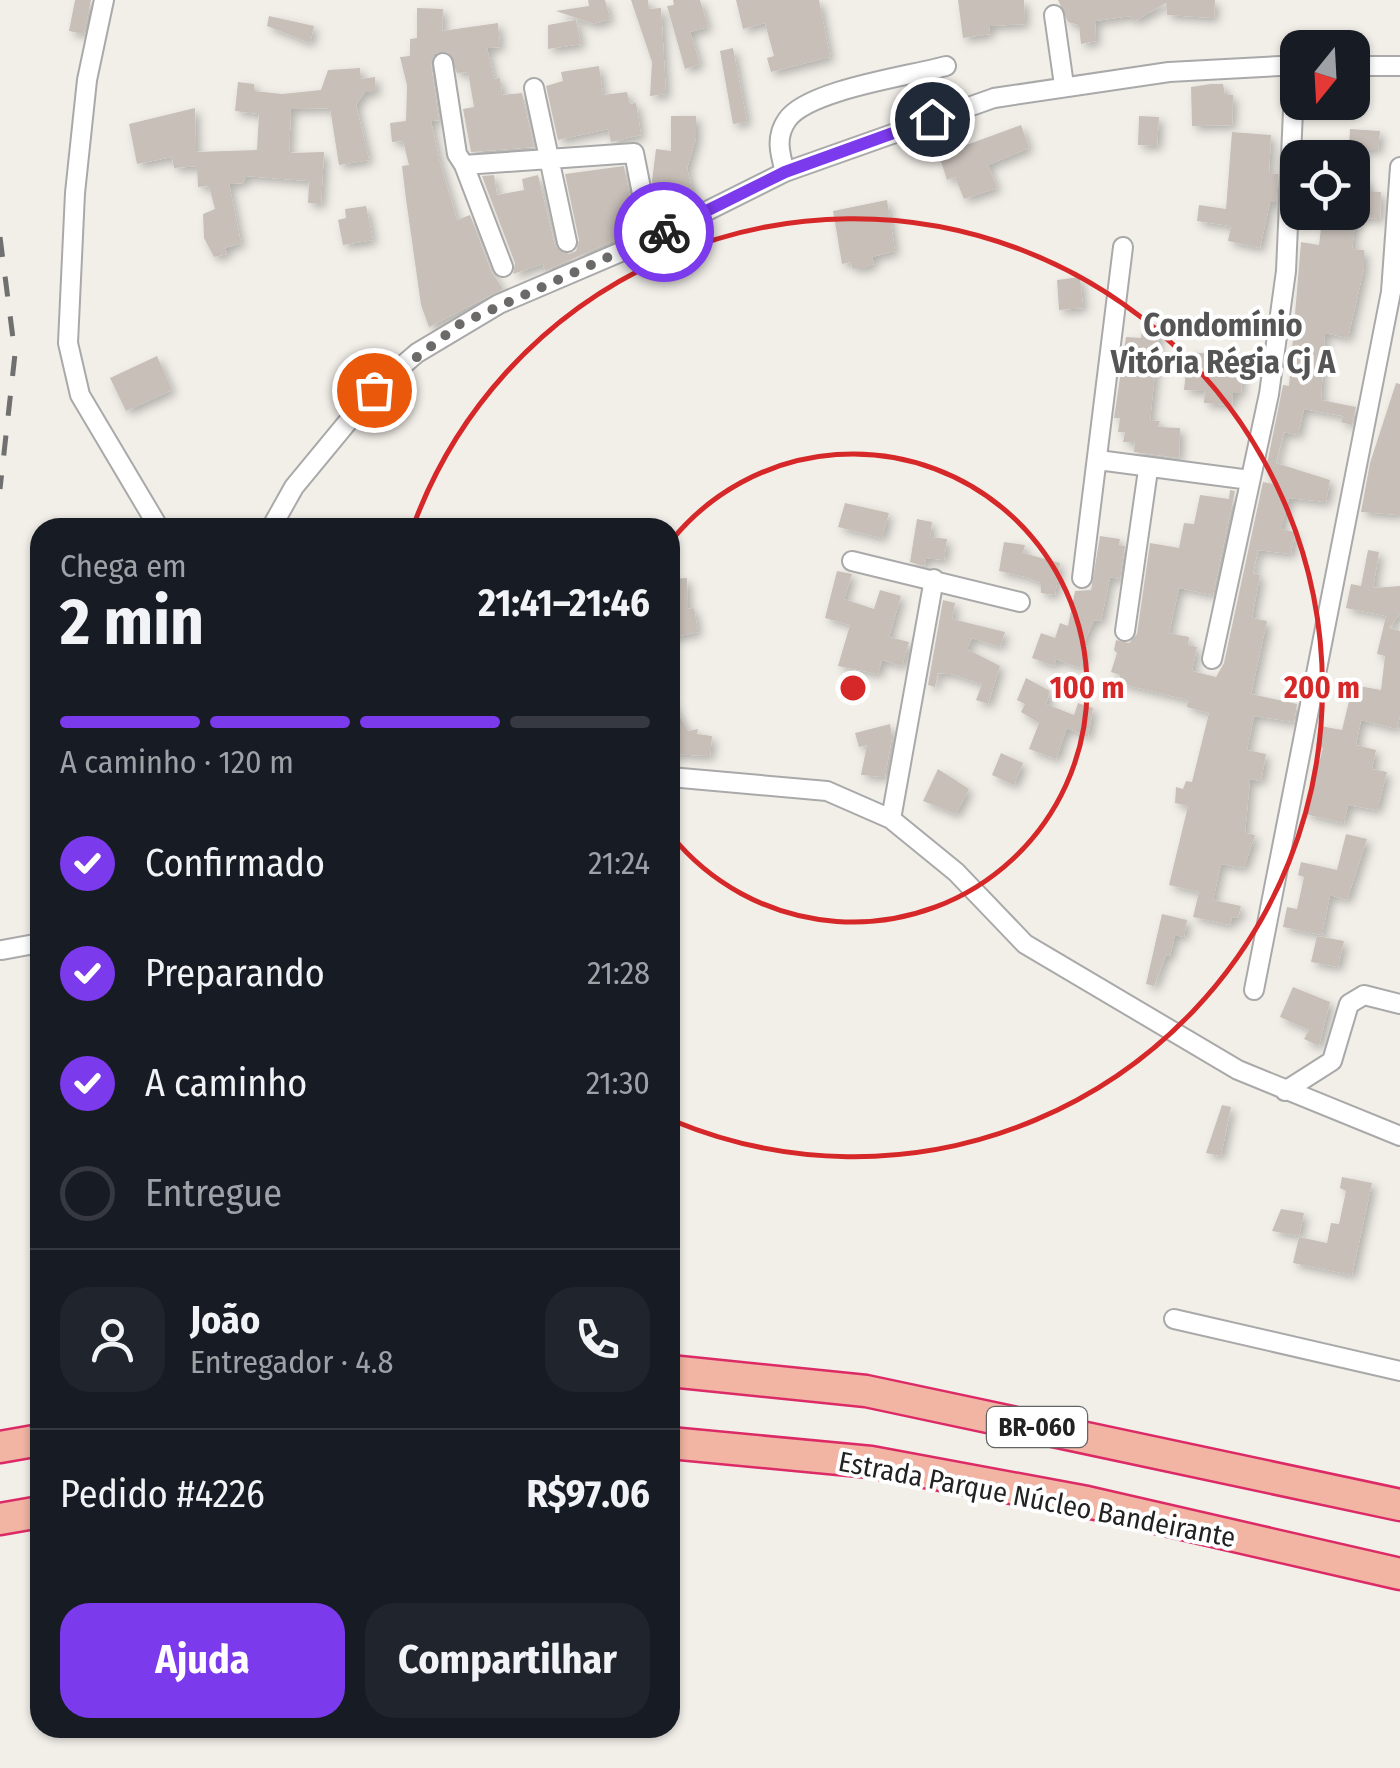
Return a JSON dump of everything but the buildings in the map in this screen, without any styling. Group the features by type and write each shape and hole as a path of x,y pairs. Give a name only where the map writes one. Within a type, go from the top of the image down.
{"highway":[{"name":"BR-060","path":"680,1372 866,1391 1400,1505"},
{"path":"0,1447 30,1442"},
{"name":"Estrada Parque Núcleo Bandeirante","path":"680,1444 871,1462 1087,1502 1400,1574"},
{"path":"0,1519 30,1514"}],"street":[{"path":"104,0 82,118 68,343 80,394 153,518"},
{"path":"1054,15 1064,85"},
{"path":"443,62 458,154 503,267"},
{"path":"785,172 778,146 786,122 804,103 946,66"},
{"path":"277,518 294,487 374,390 417,353 499,304 651,239 785,172 994,98 1169,72 1280,66"},
{"path":"1370,66 1400,66"},
{"path":"534,88 568,242"},
{"path":"1212,659 1270,394 1286,271 1293,120"},
{"path":"464,165 634,154 651,239"},
{"path":"1254,990 1392,292 1400,166"},
{"path":"1082,578 1123,247"},
{"path":"1098,460 1148,470 1250,480"},
{"path":"1125,631 1148,470"},
{"path":"852,562 1020,602"},
{"path":"891,819 934,579"},
{"path":"680,778 826,791 891,819 956,872 1025,944 1238,1070 1400,1136"},
{"path":"2,950 30,945"},
{"path":"1285,1091 1332,1061 1349,1004 1364,995 1400,1004"},
{"path":"1174,1319 1400,1371"}],"railway":[{"path":"0,237 15,354 0,489"}],"way so far":[{"path":"374,390 417,353 460,324 664,232"}],"district":[{"name":"Condomínio Vitória Régia Cj A","path":"1223,344"}],"route":[{"path":"664,232 785,172 932,119"}]}
